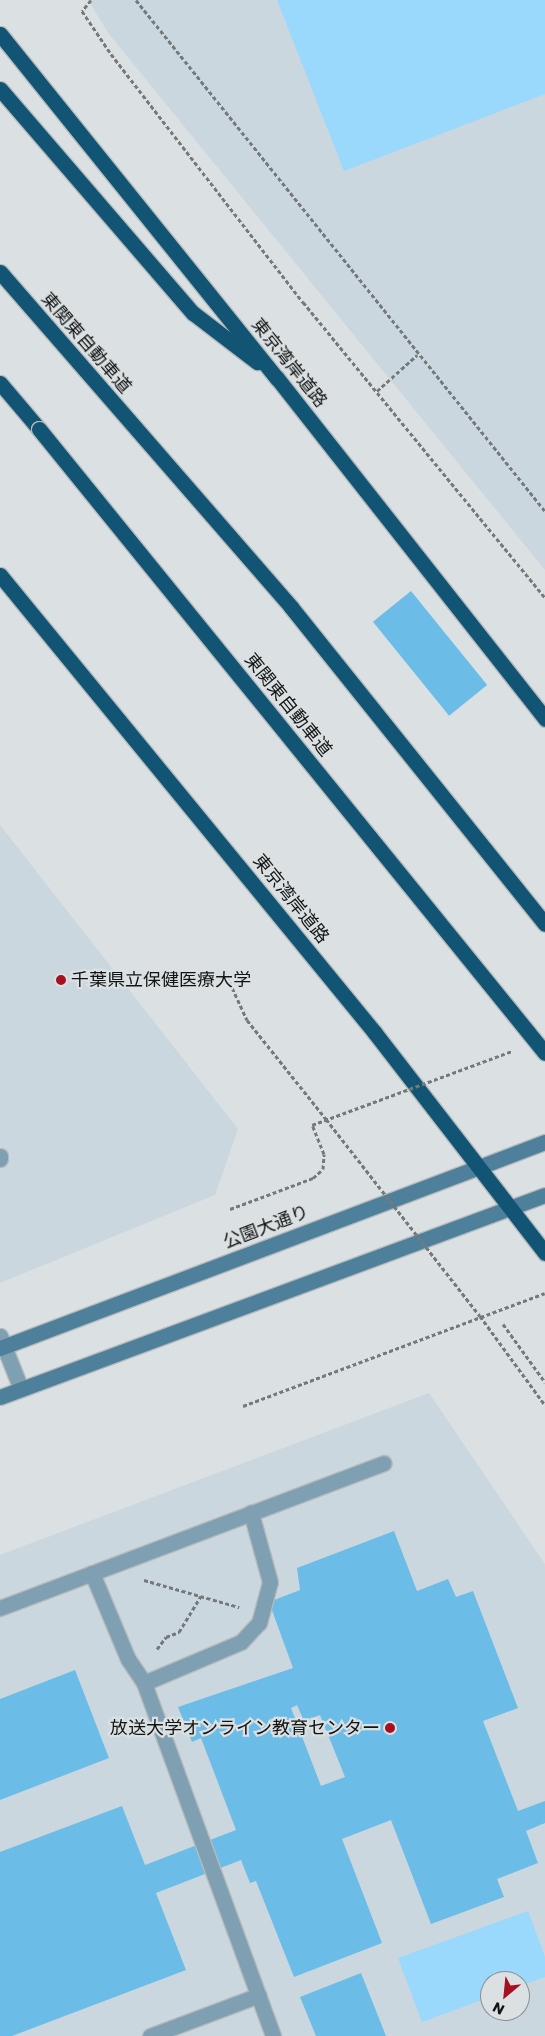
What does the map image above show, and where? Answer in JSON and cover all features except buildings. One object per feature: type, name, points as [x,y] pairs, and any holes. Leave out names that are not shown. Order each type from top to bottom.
[{"type":"highway","name":"東京湾岸道路","points":[[0,34],[277,378],[545,719]]},
{"type":"highway","points":[[0,89],[193,313],[277,378]]},
{"type":"highway","name":"東関東自動車道","points":[[0,272],[291,608],[545,924]]},
{"type":"highway","name":"東関東自動車道","points":[[0,383],[545,1053]]},
{"type":"highway","name":"東京湾岸道路","points":[[0,575],[480,1166],[545,1253]]},
{"type":"street","name":"公園大通り","points":[[1,1343],[545,1142]]},
{"type":"street","points":[[0,1396],[545,1195]]},
{"type":"lane","points":[[1,1343],[21,1389]]},
{"type":"lane","points":[[0,1608],[383,1463]]},
{"type":"lane","points":[[144,1684],[241,1642],[259,1623],[270,1582],[251,1513]]},
{"type":"lane","points":[[98,1571],[128,1659],[144,1684],[273,2036]]},
{"type":"lane","points":[[150,2036],[259,1995]]},
{"type":"path","points":[[91,0],[82,11],[111,54],[303,302],[378,391],[545,598]]},
{"type":"path","points":[[136,0],[417,355],[545,511]]},
{"type":"path","points":[[378,391],[417,355]]},
{"type":"path","points":[[224,970],[247,1020],[480,1316],[545,1405]]},
{"type":"path","points":[[230,1209],[313,1178],[323,1169],[324,1154],[312,1125],[518,1049]]},
{"type":"path","points":[[243,1406],[545,1293]]},
{"type":"path","points":[[503,1324],[545,1382]]},
{"type":"path","points":[[98,1571],[201,1596],[262,1614]]},
{"type":"path","points":[[157,1649],[166,1637],[179,1632],[201,1596]]},
{"type":"shaded area","points":[[88,0],[545,0],[545,570],[109,34]]},
{"type":"shaded area","points":[[277,0],[545,0],[545,94],[344,171]]},
{"type":"shaded area","name":"千葉県立保健医療大学","points":[[0,825],[238,1129],[215,1195],[0,1283]]},
{"type":"shaded area","points":[[429,1393],[545,1564],[545,2036],[0,2036],[0,1555]]},
{"type":"shaded area","points":[[528,1911],[545,1957],[545,1977],[530,1982],[530,1971],[480,1971],[480,2001],[422,2022],[398,1958]]},
{"type":"place","name":"千葉県立保健医療大学","points":[[61,980]]},
{"type":"place","name":"放送大学オンライン教育センター","points":[[390,1728]]}]
